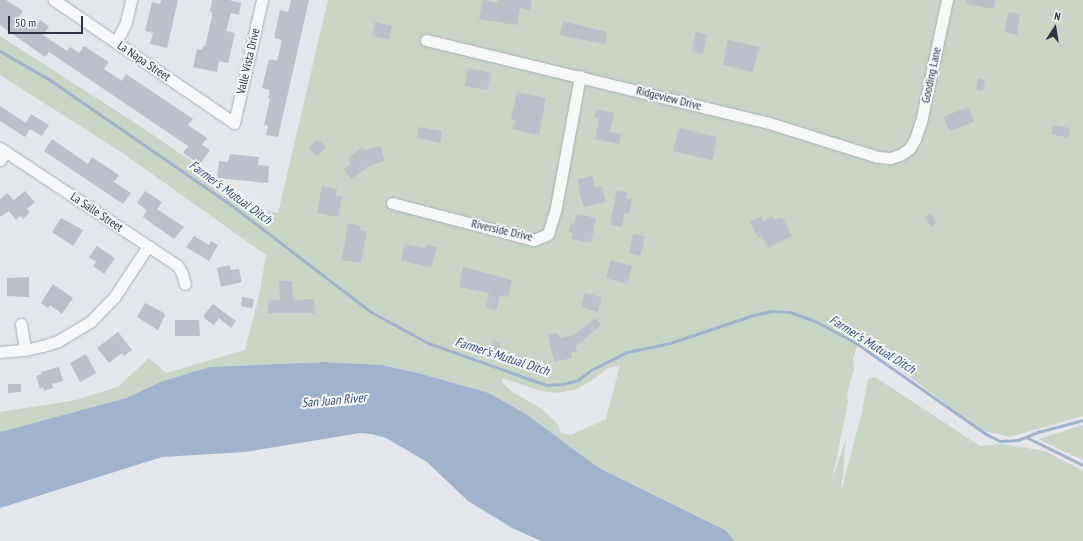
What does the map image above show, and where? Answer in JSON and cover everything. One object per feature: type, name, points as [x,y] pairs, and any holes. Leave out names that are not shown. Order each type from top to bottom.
[{"type":"street","name":"La Napa Street","points":[[54,0],[234,123]]},
{"type":"street","points":[[116,42],[126,22],[131,0]]},
{"type":"street","name":"Valle Vista Drive","points":[[234,123],[262,0]]},
{"type":"street","name":"Gooding Lane","points":[[909,149],[915,139],[921,122],[947,0]]},
{"type":"street","name":"Ridgeview Drive","points":[[426,40],[766,122],[878,157],[890,158],[900,155],[909,149]]},
{"type":"street","name":"Riverside Drive","points":[[392,203],[534,240],[548,234],[556,208],[580,76]]},
{"type":"street","name":"La Salle Street","points":[[2,153],[177,265],[186,284]]},
{"type":"street","points":[[0,352],[25,350],[58,341],[91,321],[115,296],[148,246]]},
{"type":"street","points":[[21,324],[25,350]]},
{"type":"green space","points":[[328,0],[1083,0],[1083,416],[1010,437],[981,430],[860,340],[853,358],[854,369],[847,394],[848,402],[832,481],[846,438],[841,492],[862,412],[868,379],[875,377],[980,446],[1003,444],[1045,451],[1083,471],[1083,541],[735,541],[725,530],[599,468],[526,414],[489,393],[418,373],[382,365],[325,362],[209,367],[163,381],[126,398],[0,432],[0,412],[76,400],[118,387],[149,358],[166,373],[245,350],[259,296],[266,255],[121,152],[0,75],[0,36],[140,126],[263,210],[278,213]],"holes":[[[620,365],[606,419],[571,435],[561,433],[556,422],[540,408],[511,391],[502,382],[503,378],[541,391],[557,393],[575,390],[591,381],[607,369]]]},
{"type":"green space","points":[[1083,425],[1083,460],[1038,439]]},
{"type":"water","name":"San Juan River","points":[[325,362],[382,365],[418,373],[489,393],[526,414],[599,468],[725,530],[735,541],[541,541],[512,528],[468,501],[427,462],[386,438],[372,434],[360,433],[245,452],[162,457],[0,508],[0,432],[126,398],[163,381],[209,367]]},
{"type":"building","points":[[0,0],[6,0],[23,11],[19,17],[35,27],[40,20],[49,26],[43,35],[67,51],[70,47],[79,53],[84,46],[109,62],[104,69],[122,81],[126,74],[193,119],[188,125],[207,138],[202,145],[210,150],[200,164],[183,153],[188,146],[49,52],[45,57],[0,25]]},
{"type":"building","points":[[161,0],[178,0],[167,48],[150,44],[153,33],[145,31],[152,2],[160,4]]},
{"type":"building","points":[[212,0],[229,0],[241,3],[239,15],[231,13],[226,31],[235,33],[228,63],[219,61],[217,72],[193,67],[197,49],[202,50],[203,46],[205,46],[212,17],[212,12],[210,12]]},
{"type":"building","points":[[291,0],[309,0],[278,137],[266,135],[268,126],[264,125],[270,99],[268,99],[270,90],[262,88],[269,59],[277,61],[282,40],[274,38],[280,10],[288,12]]},
{"type":"building","points":[[483,0],[499,3],[499,0],[532,0],[530,10],[520,8],[517,25],[479,19]]},
{"type":"building","points":[[967,0],[996,0],[994,9],[966,4]]},
{"type":"building","points":[[1009,12],[1020,14],[1017,35],[1004,32]]},
{"type":"building","points":[[563,21],[607,32],[605,44],[560,35]]},
{"type":"building","points":[[375,22],[392,26],[389,39],[372,36]]},
{"type":"building","points":[[696,32],[707,34],[703,54],[692,52]]},
{"type":"building","points":[[728,40],[759,47],[753,72],[723,65]]},
{"type":"building","points":[[468,68],[491,73],[487,90],[465,86]]},
{"type":"building","points":[[978,78],[985,80],[983,91],[976,89]]},
{"type":"building","points":[[517,92],[546,98],[539,135],[513,129],[515,120],[511,119]]},
{"type":"building","points":[[0,106],[26,123],[31,114],[49,125],[42,136],[30,129],[25,137],[0,121]]},
{"type":"building","points":[[968,107],[974,122],[950,131],[943,117]]},
{"type":"building","points":[[596,109],[614,113],[610,132],[621,134],[619,144],[595,139],[599,118],[594,117]]},
{"type":"building","points":[[1053,125],[1070,128],[1068,138],[1051,134]]},
{"type":"building","points":[[419,127],[442,131],[440,143],[417,138]]},
{"type":"building","points":[[679,128],[717,137],[712,160],[673,151]]},
{"type":"building","points":[[52,139],[88,164],[92,157],[119,175],[114,182],[131,193],[123,204],[44,151]]},
{"type":"building","points":[[317,139],[326,147],[317,157],[308,148]]},
{"type":"building","points":[[380,146],[385,161],[371,165],[351,179],[344,169],[351,164],[348,158],[363,147],[365,150]]},
{"type":"building","points":[[230,154],[259,157],[258,165],[269,166],[268,183],[217,178],[219,161],[228,162]]},
{"type":"building","points":[[592,176],[595,188],[602,186],[606,202],[584,207],[578,188],[580,188],[578,179]]},
{"type":"building","points":[[322,186],[337,189],[336,196],[342,197],[338,217],[317,213]]},
{"type":"building","points":[[617,190],[627,192],[626,198],[632,199],[629,214],[625,213],[622,227],[610,224]]},
{"type":"building","points":[[25,191],[35,202],[27,209],[30,212],[23,219],[20,216],[16,220],[9,211],[0,217],[0,199],[7,193],[14,200]]},
{"type":"building","points":[[145,191],[162,202],[157,209],[184,227],[174,239],[143,217],[147,210],[137,203]]},
{"type":"building","points":[[931,213],[937,223],[931,227],[924,217]]},
{"type":"building","points":[[577,214],[596,218],[591,243],[571,239],[573,233],[569,232],[571,223],[574,224]]},
{"type":"building","points":[[761,216],[763,221],[772,216],[775,220],[782,217],[792,236],[768,248],[762,236],[758,238],[750,222]]},
{"type":"building","points":[[61,218],[83,230],[73,246],[52,232]]},
{"type":"building","points":[[348,223],[361,226],[360,230],[367,231],[361,263],[342,260]]},
{"type":"building","points":[[633,234],[645,236],[641,256],[629,253]]},
{"type":"building","points":[[194,236],[209,245],[211,241],[218,245],[209,261],[186,247]]},
{"type":"building","points":[[405,244],[425,248],[426,244],[437,247],[431,268],[401,260]]},
{"type":"building","points":[[97,246],[115,258],[104,274],[93,266],[96,262],[89,257]]},
{"type":"building","points":[[611,260],[632,266],[627,284],[606,278]]},
{"type":"building","points":[[230,265],[231,270],[239,269],[242,282],[221,287],[217,268]]},
{"type":"building","points":[[463,267],[512,280],[508,297],[500,296],[497,310],[486,308],[489,293],[459,287]]},
{"type":"building","points":[[29,277],[29,297],[7,296],[7,278]]},
{"type":"building","points":[[279,281],[292,281],[293,300],[314,299],[315,313],[268,313],[268,301],[280,300]]},
{"type":"building","points":[[53,284],[73,298],[62,314],[50,305],[48,308],[41,303]]},
{"type":"building","points":[[584,293],[602,297],[598,312],[581,307]]},
{"type":"building","points":[[242,297],[254,299],[252,308],[241,306]]},
{"type":"building","points":[[145,303],[164,313],[165,315],[158,330],[137,317]]},
{"type":"building","points":[[213,304],[236,321],[231,328],[219,318],[214,325],[204,318],[204,315]]},
{"type":"building","points":[[595,318],[601,325],[575,347],[577,351],[571,353],[572,358],[554,362],[548,335],[557,333],[561,338],[574,335]]},
{"type":"building","points":[[175,320],[199,320],[200,336],[175,336]]},
{"type":"building","points":[[118,332],[132,350],[124,356],[122,353],[109,363],[97,348]]},
{"type":"building","points":[[493,340],[501,342],[499,351],[491,349]]},
{"type":"building","points":[[86,354],[96,373],[80,382],[70,363]]},
{"type":"building","points":[[59,367],[63,381],[52,384],[53,388],[44,391],[43,387],[40,389],[36,376],[41,374],[41,372]]},
{"type":"building","points":[[8,384],[21,384],[21,392],[8,393]]},
{"type":"waterway","name":"Farmer's Mutual Ditch","points":[[0,51],[50,80],[231,205],[371,312],[428,343],[546,385],[563,384],[578,380],[591,370],[627,352],[670,343],[750,316],[771,311],[790,312],[815,321],[856,343],[986,434],[1000,441],[1018,440],[1038,432],[1083,420]]},
{"type":"waterway","points":[[1026,437],[1083,465]]}]
